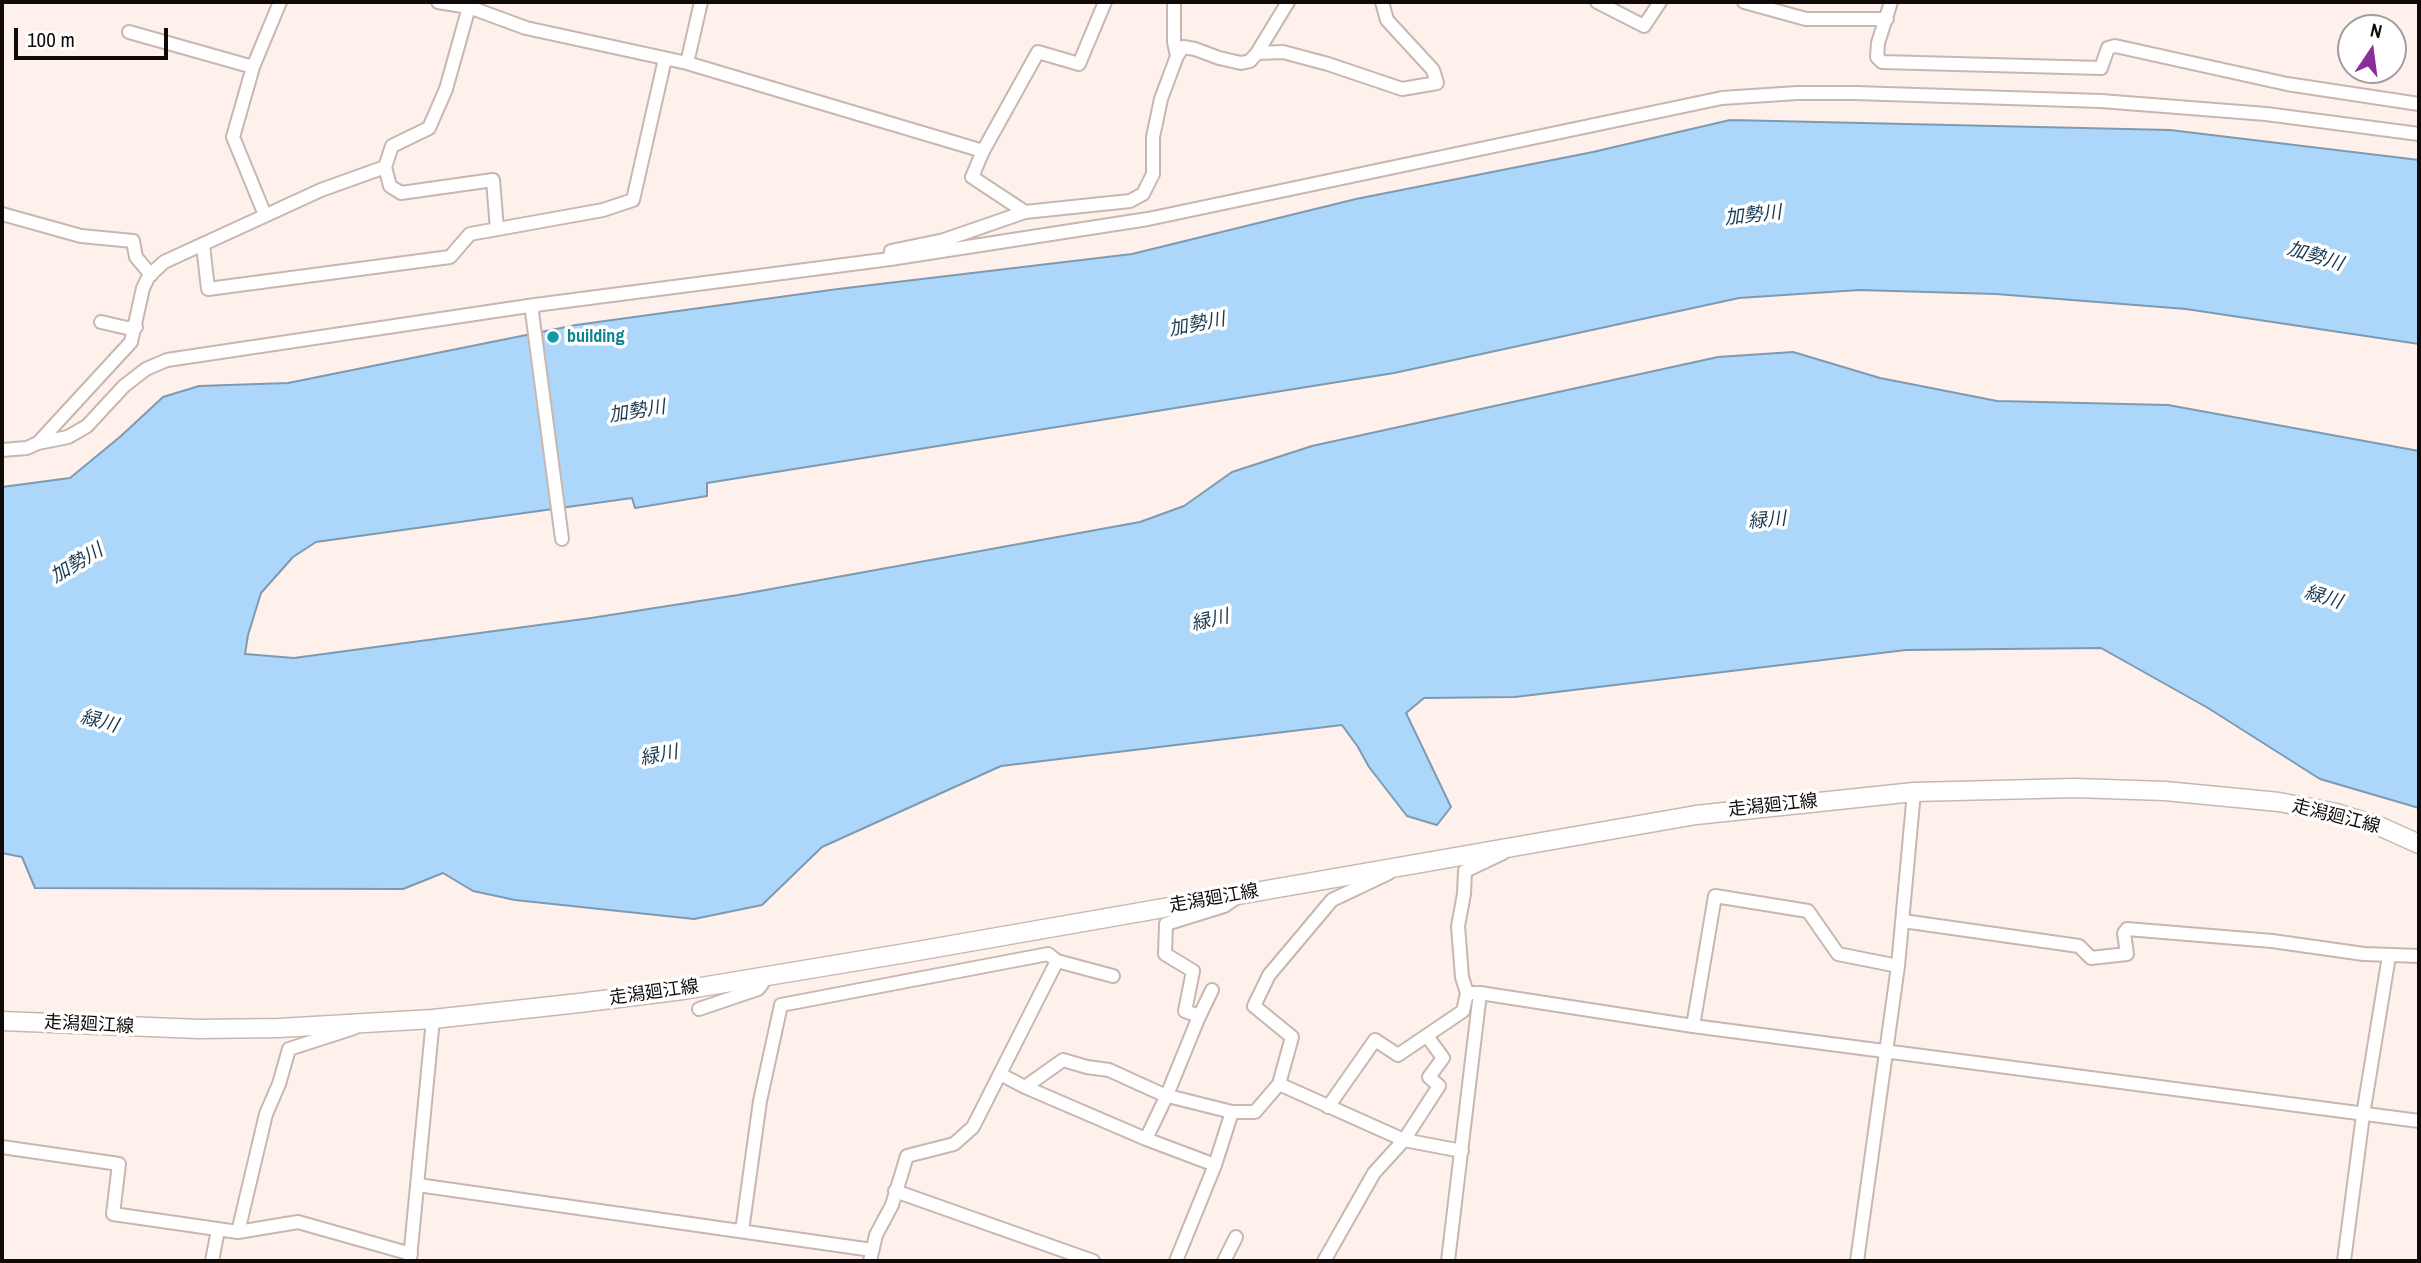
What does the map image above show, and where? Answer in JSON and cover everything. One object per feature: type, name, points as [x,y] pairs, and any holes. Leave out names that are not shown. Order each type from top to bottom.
[{"type":"main road","name":"走潟廻江線","points":[[2,1021],[200,1029],[368,1024],[683,990],[1696,815],[1914,792],[2075,788],[2165,791],[2279,802],[2336,813],[2378,826],[2419,844]]},
{"type":"street","points":[[265,215],[233,137],[253,66],[280,2]]},
{"type":"street","points":[[438,2],[469,7],[526,28],[687,63],[983,151]]},
{"type":"street","points":[[687,63],[701,2]]},
{"type":"street","points":[[1025,212],[972,177],[983,151],[1038,52],[1079,64],[1105,2]]},
{"type":"street","points":[[1174,2],[1174,42],[1177,56]]},
{"type":"street","points":[[890,259],[891,251],[944,240],[1025,212],[1130,201],[1143,194],[1153,174],[1153,138],[1161,99],[1183,47],[1241,63],[1250,61],[1288,2]]},
{"type":"street","points":[[1257,53],[1283,52],[1402,89],[1437,83],[1433,70],[1387,20],[1382,2]]},
{"type":"street","points":[[1597,2],[1644,26],[1660,2]]},
{"type":"street","points":[[1744,2],[1806,19],[1887,19]]},
{"type":"street","points":[[1891,2],[1878,43],[1877,57],[1882,62],[2101,68],[2108,48],[2115,46],[2287,84],[2419,104]]},
{"type":"street","points":[[469,7],[446,89],[429,128],[392,146],[385,167],[390,186],[401,193],[493,180],[497,229]]},
{"type":"street","points":[[129,32],[253,66]]},
{"type":"street","points":[[203,245],[208,289],[450,257],[470,234],[603,210],[633,200],[665,59]]},
{"type":"street","points":[[2,450],[27,448],[68,437],[87,426],[124,386],[146,369],[167,360],[890,259],[1148,219],[1722,98],[1797,93],[1855,93],[2101,101],[2266,114],[2419,134]]},
{"type":"street","points":[[38,443],[131,342],[131,328],[143,288],[150,275],[164,262],[321,190],[385,167]]},
{"type":"street","points":[[2,214],[81,236],[133,241],[136,257],[150,275]]},
{"type":"street","points":[[534,309],[562,539]]},
{"type":"street","points":[[101,322],[131,328]]},
{"type":"street","points":[[1857,1261],[1898,966],[1914,792]]},
{"type":"street","points":[[1448,1261],[1462,1151],[1474,993],[1462,977],[1458,926],[1465,871],[1522,845]]},
{"type":"street","points":[[1025,1087],[1063,1060],[1087,1068],[1109,1070],[1167,1096],[1232,1112],[1255,1112],[1279,1084],[1292,1037],[1254,1006],[1269,975],[1332,900],[1409,864]]},
{"type":"street","points":[[1199,1016],[1185,1011],[1193,971],[1165,954],[1166,924],[1224,906],[1242,894]]},
{"type":"street","points":[[1693,1026],[1716,896],[1808,911],[1838,954],[1898,966]]},
{"type":"street","points":[[1903,921],[2079,946],[2091,958],[2127,954],[2124,933],[2127,929],[2272,941],[2389,956],[2419,956]]},
{"type":"street","points":[[742,1231],[760,1101],[781,1005],[1048,954],[1057,961],[1113,975]]},
{"type":"street","points":[[2344,1261],[2363,1115],[2389,956]]},
{"type":"street","points":[[418,1185],[742,1231],[871,1255],[876,1235],[892,1205],[907,1156],[954,1144],[973,1127],[1057,961]]},
{"type":"street","points":[[699,1009],[758,989],[763,977]]},
{"type":"street","points":[[1146,1139],[1167,1096],[1199,1016],[1213,990]]},
{"type":"street","points":[[1474,993],[1693,1026],[2419,1121]]},
{"type":"street","points":[[1328,1107],[1376,1040],[1398,1055],[1464,1011],[1474,993]]},
{"type":"street","points":[[2,1147],[118,1164],[113,1214],[238,1232],[298,1222],[410,1257],[433,1019]]},
{"type":"street","points":[[238,1232],[267,1114],[289,1049],[368,1024]]},
{"type":"street","points":[[1325,1261],[1374,1173],[1404,1140],[1439,1086],[1429,1077],[1443,1058],[1427,1036]]},
{"type":"street","points":[[1000,1074],[1146,1139],[1215,1165]]},
{"type":"street","points":[[1279,1084],[1404,1140],[1462,1151]]},
{"type":"street","points":[[1176,1261],[1215,1165],[1232,1112]]},
{"type":"street","points":[[895,1191],[1093,1261]]},
{"type":"street","points":[[212,1261],[218,1230]]},
{"type":"street","points":[[1224,1261],[1237,1237]]},
{"type":"water","points":[[1730,120],[2170,130],[2419,160],[2419,344],[2186,309],[1996,294],[1859,290],[1739,298],[1394,373],[707,483],[707,496],[635,508],[632,498],[316,542],[293,557],[261,593],[245,654],[294,658],[591,618],[738,595],[1140,522],[1184,506],[1232,472],[1312,446],[1718,357],[1793,352],[1880,378],[1997,401],[2168,405],[2419,451],[2419,808],[2320,779],[2208,708],[2101,648],[1906,650],[1515,697],[1424,698],[1406,713],[1451,807],[1437,825],[1407,816],[1369,767],[1342,725],[1001,766],[822,847],[762,905],[694,919],[515,900],[473,891],[443,873],[403,889],[35,888],[22,857],[2,853],[2,487],[70,478],[163,397],[199,386],[288,383],[576,325],[838,289],[1132,254],[1356,199],[1593,152]]},
{"type":"place","name":"building","points":[[553,337]]},
{"type":"water label","name":"加勢川","points":[[1753,216]]},
{"type":"water label","name":"加勢川","points":[[2315,257]]},
{"type":"water label","name":"加勢川","points":[[1197,325]]},
{"type":"water label","name":"加勢川","points":[[637,412]]},
{"type":"water label","name":"緑川","points":[[1767,521]]},
{"type":"water label","name":"加勢川","points":[[77,564]]},
{"type":"water label","name":"緑川","points":[[2323,598]]},
{"type":"water label","name":"緑川","points":[[1210,621]]},
{"type":"water label","name":"緑川","points":[[99,722]]},
{"type":"water label","name":"緑川","points":[[659,756]]}]
